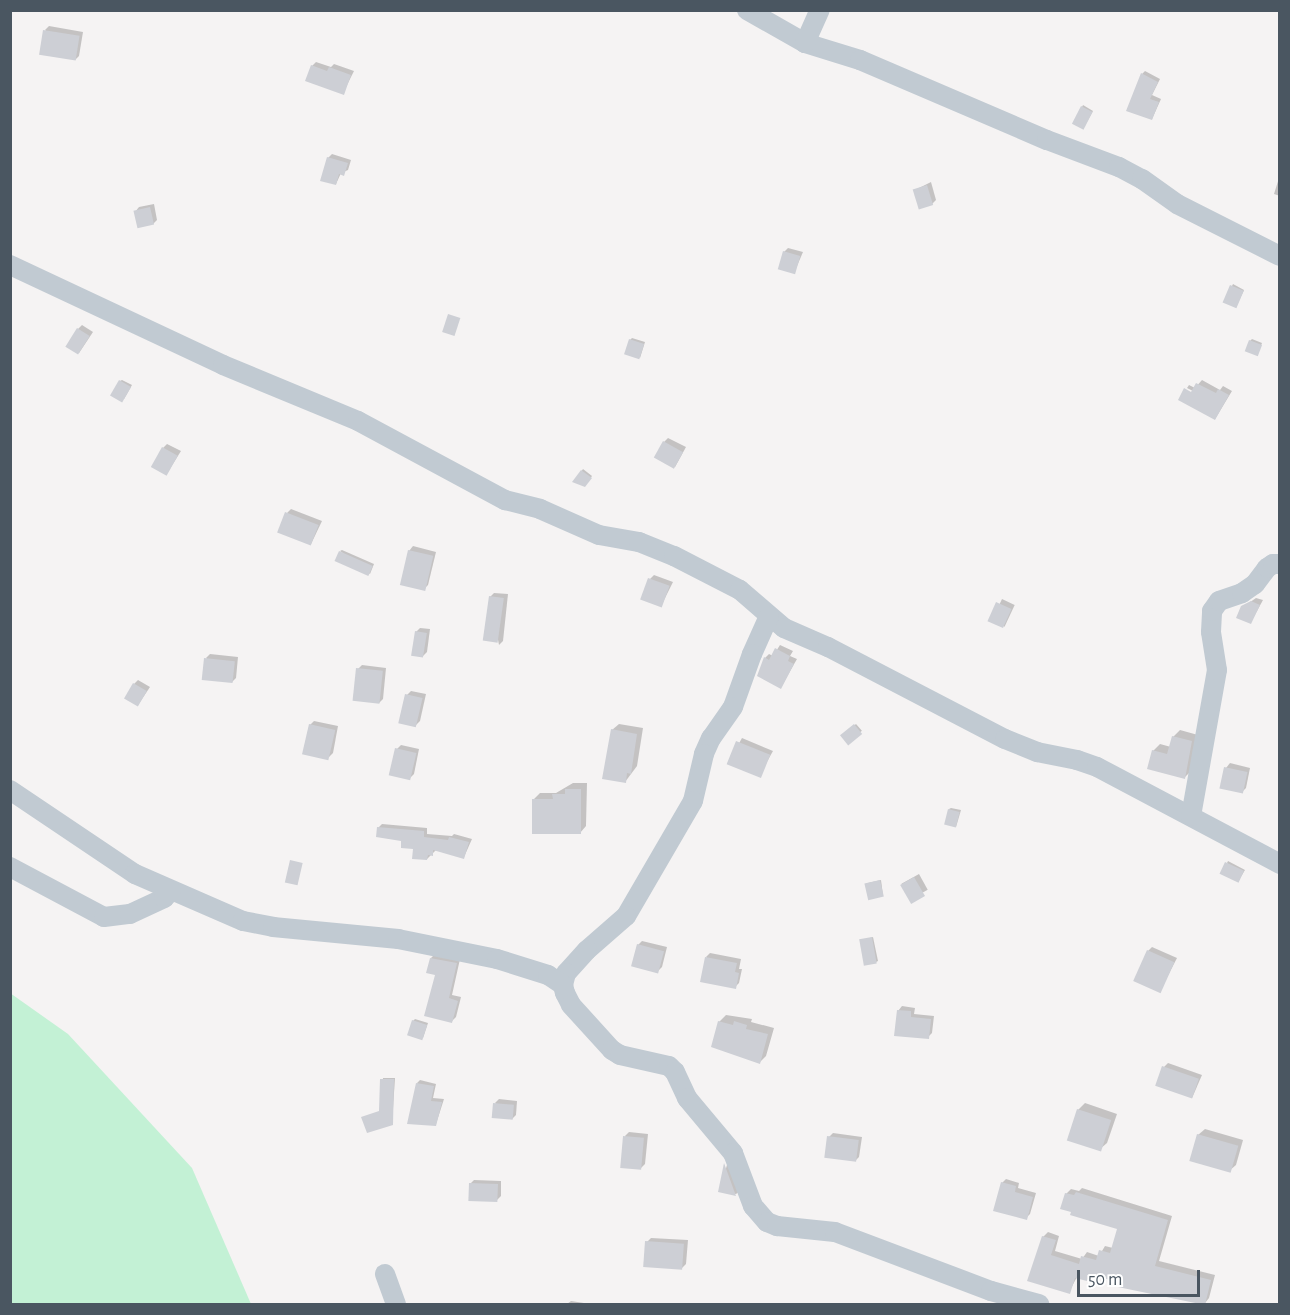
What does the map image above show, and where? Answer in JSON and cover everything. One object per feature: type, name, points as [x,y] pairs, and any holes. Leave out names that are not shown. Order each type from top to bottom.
[{"type":"street","points":[[747,10],[806,43],[860,60],[1047,140],[1119,167],[1142,179],[1177,204],[1280,256]]},
{"type":"street","points":[[806,43],[820,10]]},
{"type":"street","points":[[10,265],[223,364],[358,421],[505,500],[540,509],[599,535],[639,542],[674,556],[740,590],[784,628],[828,647],[1005,739],[1037,752],[1077,760],[1096,767],[1280,864]]},
{"type":"street","points":[[1191,816],[1217,670],[1211,632],[1212,611],[1219,601],[1248,589],[1267,568],[1273,564],[1280,564]]},
{"type":"street","points":[[563,985],[566,974],[574,964],[626,916],[693,801],[711,738],[732,707],[769,616]]},
{"type":"street","points":[[10,790],[135,874],[243,921],[273,927],[312,929],[409,941],[497,959],[548,975],[563,985],[571,1005],[603,1044],[620,1055],[669,1066],[675,1072],[687,1098],[733,1153],[753,1206],[767,1222],[777,1226],[835,1232],[991,1291],[1039,1305]]},
{"type":"street","points":[[10,867],[104,917],[130,914],[164,898],[171,891]]},
{"type":"street","points":[[385,1274],[396,1305]]},
{"type":"green space","points":[[10,993],[68,1034],[192,1168],[251,1304],[11,1304]]},
{"type":"building","points":[[43,30],[80,36],[76,60],[39,55]]},
{"type":"building","points":[[311,65],[327,71],[329,67],[351,75],[344,95],[305,81]]},
{"type":"building","points":[[1141,73],[1158,82],[1150,99],[1159,102],[1152,120],[1126,111]]},
{"type":"building","points":[[1081,106],[1093,112],[1084,130],[1072,124]]},
{"type":"building","points":[[327,157],[348,163],[344,176],[339,174],[336,185],[320,181]]},
{"type":"building","points":[[927,185],[933,205],[919,209],[913,189]]},
{"type":"building","points":[[150,207],[154,225],[137,228],[133,211]]},
{"type":"building","points":[[783,251],[800,256],[795,274],[778,269]]},
{"type":"building","points":[[1230,285],[1244,291],[1236,308],[1223,302]]},
{"type":"building","points":[[448,314],[460,318],[454,336],[442,332]]},
{"type":"building","points":[[77,328],[90,336],[78,355],[65,347]]},
{"type":"building","points":[[629,339],[644,344],[639,359],[624,354]]},
{"type":"building","points":[[1249,340],[1262,345],[1258,356],[1245,351]]},
{"type":"building","points":[[119,380],[131,387],[122,403],[110,396]]},
{"type":"building","points":[[1196,383],[1216,393],[1218,389],[1229,395],[1215,420],[1178,400],[1184,388],[1191,392]]},
{"type":"building","points":[[663,441],[683,452],[674,469],[654,458]]},
{"type":"building","points":[[162,447],[178,456],[167,476],[151,467]]},
{"type":"building","points":[[581,470],[592,478],[585,487],[572,482]]},
{"type":"building","points":[[285,512],[319,525],[311,545],[277,533]]},
{"type":"building","points":[[408,550],[433,556],[425,591],[400,585]]},
{"type":"building","points":[[339,551],[373,566],[368,576],[335,561]]},
{"type":"building","points":[[648,578],[670,586],[662,607],[640,600]]},
{"type":"building","points":[[489,596],[504,598],[498,643],[483,641]]},
{"type":"building","points":[[1251,601],[1260,605],[1251,624],[1236,618],[1241,606]]},
{"type":"building","points":[[996,602],[1012,609],[1003,628],[987,621]]},
{"type":"building","points":[[415,631],[427,633],[423,658],[411,656]]},
{"type":"building","points":[[775,648],[790,656],[788,661],[794,664],[781,689],[757,676],[764,657],[769,660]]},
{"type":"building","points":[[204,658],[235,661],[233,683],[202,680]]},
{"type":"building","points":[[356,668],[383,671],[379,704],[353,701]]},
{"type":"building","points":[[133,683],[147,691],[138,707],[124,699]]},
{"type":"building","points":[[405,694],[423,698],[416,727],[398,723]]},
{"type":"building","points":[[309,724],[335,730],[328,760],[302,754]]},
{"type":"building","points":[[854,724],[862,734],[848,745],[840,735]]},
{"type":"building","points":[[611,729],[637,734],[631,774],[627,773],[626,783],[602,779]]},
{"type":"building","points":[[1172,736],[1192,741],[1185,779],[1147,769],[1152,750],[1167,754]]},
{"type":"building","points":[[736,741],[770,755],[761,778],[727,764]]},
{"type":"building","points":[[395,748],[416,753],[410,780],[389,775]]},
{"type":"building","points":[[1224,767],[1247,772],[1243,794],[1219,789]]},
{"type":"building","points":[[565,789],[581,789],[581,834],[532,834],[532,799],[553,799],[552,794],[565,794]]},
{"type":"building","points":[[948,809],[960,812],[956,827],[944,825]]},
{"type":"building","points":[[377,827],[424,831],[424,837],[448,840],[449,837],[469,842],[464,859],[433,850],[433,856],[428,855],[427,860],[412,859],[413,849],[401,848],[401,841],[376,837]]},
{"type":"building","points":[[290,860],[303,863],[297,885],[285,882]]},
{"type":"building","points":[[1225,862],[1244,871],[1239,883],[1220,874]]},
{"type":"building","points":[[914,877],[925,896],[911,904],[900,885]]},
{"type":"building","points":[[880,880],[884,897],[868,900],[864,884]]},
{"type":"building","points":[[872,937],[877,964],[864,966],[859,939]]},
{"type":"building","points":[[637,944],[664,951],[658,973],[631,966]]},
{"type":"building","points":[[1147,950],[1174,962],[1161,993],[1133,981]]},
{"type":"building","points":[[705,957],[737,963],[735,972],[739,973],[736,989],[700,982]]},
{"type":"building","points":[[430,958],[457,963],[449,998],[458,1001],[452,1023],[424,1016],[435,975],[426,973]]},
{"type":"building","points":[[897,1010],[911,1011],[911,1017],[931,1019],[929,1039],[894,1036]]},
{"type":"building","points":[[412,1020],[427,1025],[422,1040],[407,1035]]},
{"type":"building","points":[[718,1021],[733,1025],[734,1021],[747,1025],[746,1029],[768,1034],[760,1064],[711,1047]]},
{"type":"building","points":[[1162,1066],[1199,1079],[1192,1099],[1155,1086]]},
{"type":"building","points":[[380,1079],[394,1079],[393,1125],[367,1133],[361,1117],[379,1111]]},
{"type":"building","points":[[416,1083],[434,1086],[431,1101],[442,1102],[436,1126],[407,1124]]},
{"type":"building","points":[[493,1103],[514,1105],[513,1120],[492,1118]]},
{"type":"building","points":[[1077,1109],[1111,1120],[1101,1152],[1067,1140]]},
{"type":"building","points":[[1197,1134],[1238,1146],[1231,1173],[1189,1161]]},
{"type":"building","points":[[623,1136],[644,1138],[641,1170],[620,1168]]},
{"type":"building","points":[[827,1136],[859,1140],[856,1162],[824,1158]]},
{"type":"building","points":[[724,1163],[736,1196],[718,1192]]},
{"type":"building","points":[[1001,1182],[1016,1186],[1015,1192],[1033,1197],[1027,1220],[993,1211]]},
{"type":"building","points":[[469,1183],[498,1184],[497,1202],[468,1201]]},
{"type":"building","points":[[1076,1192],[1168,1220],[1155,1266],[1211,1280],[1205,1305],[1113,1286],[1114,1281],[1089,1274],[1087,1281],[1075,1278],[1070,1294],[1027,1281],[1042,1236],[1056,1240],[1051,1255],[1079,1264],[1081,1256],[1096,1260],[1099,1250],[1110,1253],[1117,1229],[1070,1215],[1071,1212],[1060,1209],[1065,1193],[1074,1195]]},
{"type":"building","points":[[645,1241],[684,1244],[682,1270],[643,1267]]}]
